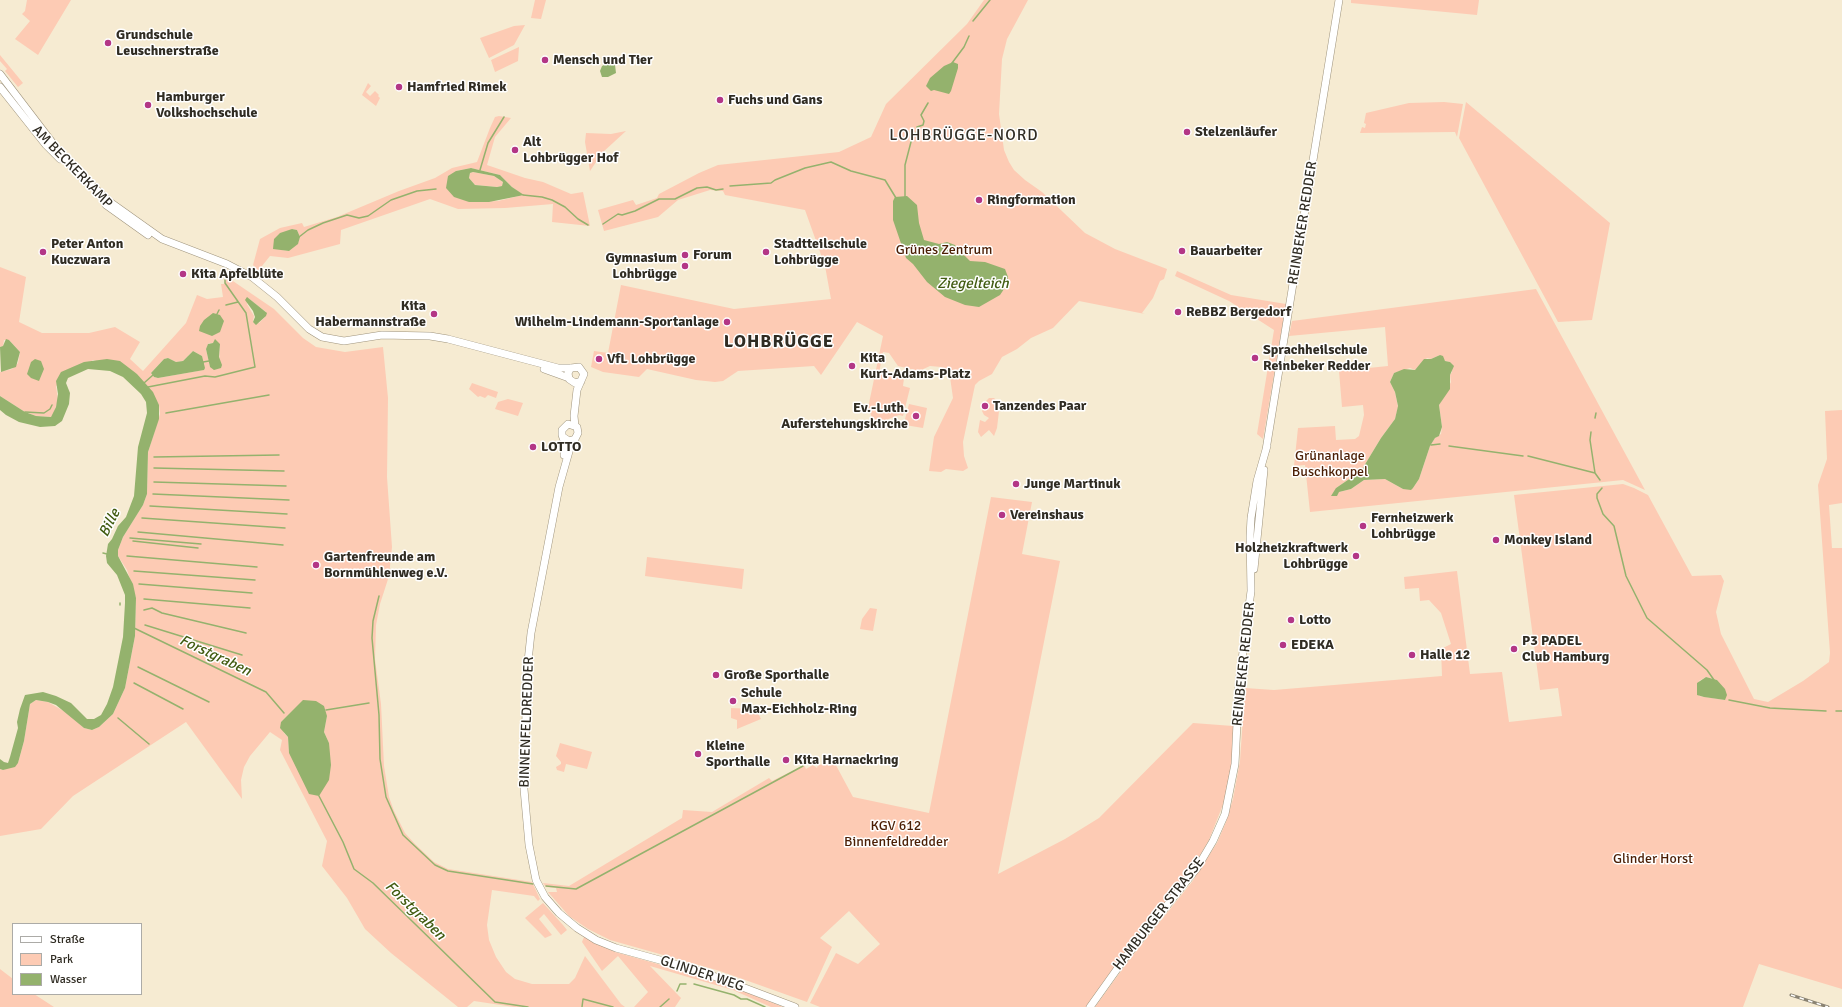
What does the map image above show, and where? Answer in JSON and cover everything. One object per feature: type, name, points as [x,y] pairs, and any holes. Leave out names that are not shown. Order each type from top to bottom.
[{"type":"main road","name":"REINBEKER REDDER","points":[[1236,747],[1239,679],[1252,581],[1250,548],[1251,518],[1257,480],[1267,446],[1339,0]]},
{"type":"main road","points":[[0,74],[16,103]]},
{"type":"main road","points":[[0,87],[16,103]]},
{"type":"main road","name":"AM BECKERKAMP","points":[[16,103],[75,170],[110,202],[162,239],[243,275],[271,291],[309,329],[322,336],[344,341],[382,335],[430,336]]},
{"type":"main road","points":[[430,336],[452,340],[558,368],[570,368],[576,366],[582,370],[584,376],[577,388],[574,419],[575,426],[578,429],[578,435],[572,441],[568,441],[563,438],[562,431],[566,425],[571,404],[573,388],[568,373],[570,368]]},
{"type":"main road","points":[[430,336],[547,370],[576,383],[581,381]]},
{"type":"main road","points":[[566,425],[570,424],[575,426]]},
{"type":"main road","name":"BINNENFELDREDDER","points":[[563,438],[565,443],[564,467]]},
{"type":"main road","name":"BINNENFELDREDDER","points":[[572,441],[564,467],[528,654],[524,757],[526,825],[532,865],[538,884],[545,897],[559,913],[577,928],[607,945]]},
{"type":"main road","name":"HAMBURGER STRASSE","points":[[1090,1007],[1110,976],[1188,882],[1206,854],[1219,828],[1227,805],[1233,778],[1236,747]]},
{"type":"main road","name":"GLINDER WEG","points":[[607,945],[700,971],[795,1007]]},
{"type":"green space","points":[[27,0],[71,0],[38,55],[15,39],[30,21],[22,14],[25,11]]},
{"type":"green space","points":[[535,0],[546,0],[541,19],[531,18]]},
{"type":"green space","name":"Grünes Zentrum","points":[[984,0],[1028,0],[1007,39],[1002,59],[999,114],[1004,150],[1009,162],[1014,170],[1042,192],[1085,233],[1115,249],[1167,269],[1164,279],[1160,281],[1153,298],[1142,313],[1145,314],[1079,301],[1053,328],[1031,338],[1017,349],[1002,357],[992,374],[975,385],[963,442],[964,456],[968,468],[963,471],[946,469],[941,472],[929,471],[934,437],[953,398],[950,377],[946,370],[941,367],[930,366],[919,371],[898,366],[889,353],[883,352],[879,373],[904,378],[903,386],[910,388],[903,416],[899,415],[886,420],[874,422],[868,408],[883,336],[857,322],[821,375],[814,366],[738,371],[723,381],[715,382],[696,380],[647,369],[639,377],[603,372],[591,367],[594,351],[608,353],[621,285],[734,309],[831,299],[825,266],[805,210],[725,195],[723,191],[710,190],[678,200],[658,217],[604,231],[598,210],[633,200],[636,205],[657,198],[659,194],[699,173],[718,165],[839,152],[871,137],[886,104],[967,24]]},
{"type":"green space","points":[[1351,0],[1479,0],[1477,15],[1351,3]]},
{"type":"green space","points":[[525,25],[514,45],[489,58],[480,38],[514,26]]},
{"type":"green space","points":[[519,47],[518,61],[495,72],[491,60]]},
{"type":"green space","points":[[0,55],[23,83],[18,87],[5,71],[7,69],[0,61]]},
{"type":"green space","points":[[368,83],[371,86],[366,92],[370,96],[375,91],[379,95],[378,96],[380,98],[376,106],[362,95]]},
{"type":"green space","points":[[1444,102],[1463,104],[1457,137],[1455,132],[1360,133],[1362,127],[1365,128],[1366,124],[1364,123],[1366,113],[1409,103]]},
{"type":"green space","points":[[1466,102],[1610,223],[1592,320],[1558,322],[1459,138]]},
{"type":"green space","points":[[499,116],[511,118],[495,137],[487,165],[525,178],[543,182],[571,194],[583,192],[590,226],[552,222],[553,204],[505,208],[458,209],[430,199],[341,230],[340,244],[288,258],[270,256],[258,271],[253,265],[260,239],[280,228],[302,223],[304,227],[337,217],[399,191],[435,178],[452,168],[477,162],[495,117]],"holes":[[[471,168],[500,175],[523,195],[498,201],[469,202],[456,171]],[[292,229],[297,230],[300,237],[298,243],[289,251],[282,250]]]},
{"type":"green space","points":[[626,131],[602,153],[590,171],[585,142],[586,133],[611,134]]},
{"type":"green space","points":[[473,172],[494,176],[503,182],[502,186],[475,185],[469,178],[470,173]]},
{"type":"green space","points":[[0,267],[26,277],[19,322],[42,333],[89,333],[115,327],[140,342],[130,359],[143,371],[186,323],[197,295],[207,299],[223,297],[221,284],[224,284],[227,277],[274,309],[303,338],[316,347],[345,352],[383,347],[388,398],[387,477],[392,547],[389,576],[380,604],[376,625],[375,659],[381,704],[384,766],[389,797],[394,811],[405,833],[434,862],[448,869],[532,882],[540,899],[538,901],[534,896],[492,890],[487,925],[489,940],[496,957],[506,972],[515,979],[532,984],[569,984],[575,978],[585,956],[621,1004],[625,1007],[514,1007],[474,1001],[467,1007],[458,1007],[391,953],[365,929],[347,898],[322,866],[327,841],[280,750],[282,740],[270,732],[250,756],[244,767],[241,780],[242,799],[186,722],[73,796],[41,829],[0,836],[0,769],[3,770],[18,763],[24,741],[30,704],[36,700],[48,702],[69,714],[84,728],[92,730],[99,727],[113,714],[125,688],[135,636],[136,598],[127,570],[118,556],[118,550],[123,537],[143,505],[147,494],[148,452],[160,414],[159,405],[137,374],[93,360],[56,386],[58,400],[54,413],[51,417],[36,416],[25,412],[0,396],[0,372],[12,369],[18,363],[20,352],[9,340],[4,340],[3,346],[0,347]],"holes":[[[248,298],[266,312],[265,317],[259,323],[253,322],[254,316],[247,304]],[[209,343],[220,344],[219,362],[210,367],[206,349]],[[193,351],[202,356],[203,370],[158,378],[154,377],[151,373],[164,359],[168,358],[176,362],[183,361]],[[303,701],[327,716],[324,732],[329,743],[289,753],[288,737],[284,733],[281,722]]]},
{"type":"green space","points":[[1177,271],[1231,295],[1286,304],[1263,439],[1257,434],[1274,330],[1229,301],[1175,276]]},
{"type":"green space","name":"Grünanlage Buschkoppel","points":[[1536,289],[1645,490],[1623,480],[1310,512],[1305,465],[1294,466],[1298,428],[1335,426],[1336,440],[1355,439],[1359,436],[1364,415],[1363,405],[1342,407],[1339,371],[1388,366],[1385,327],[1289,336],[1292,321]],"holes":[[[1440,355],[1445,361],[1450,362],[1452,372],[1450,375],[1451,382],[1439,405],[1442,427],[1441,434],[1435,438],[1430,446],[1419,479],[1413,488],[1403,489],[1385,479],[1364,480],[1351,489],[1339,492],[1336,488],[1361,471],[1381,438],[1395,419],[1398,407],[1395,392],[1390,382],[1394,373],[1410,368],[1415,370],[1427,358],[1431,359]]]},
{"type":"green space","points":[[472,383],[498,392],[496,398],[488,395],[485,398],[480,396],[478,397],[469,389]]},
{"type":"green space","points":[[989,398],[994,398],[997,401],[996,407],[999,411],[997,428],[994,436],[989,430],[981,437],[978,432],[980,420],[985,422],[989,418],[984,415],[982,411],[986,406],[986,401]]},
{"type":"green space","points":[[508,399],[523,403],[518,416],[495,409],[498,402]]},
{"type":"green space","name":"Ev.-Luth. Auferstehungskirche","points":[[909,404],[927,408],[923,428],[905,425]]},
{"type":"green space","name":"Glinder Horst","points":[[1842,410],[1842,503],[1829,505],[1832,548],[1842,548],[1842,989],[1759,964],[1743,1007],[1095,1007],[1129,960],[1192,882],[1217,843],[1226,822],[1233,799],[1240,761],[1245,688],[1274,690],[1442,676],[1441,649],[1451,644],[1441,613],[1429,600],[1420,601],[1419,588],[1405,589],[1404,577],[1457,571],[1470,674],[1502,672],[1509,722],[1562,716],[1558,688],[1540,690],[1514,495],[1623,484],[1648,495],[1692,576],[1721,575],[1724,581],[1716,612],[1721,634],[1754,699],[1768,702],[1803,681],[1829,662],[1830,653],[1818,485],[1827,459],[1825,411]],"holes":[[[1706,677],[1717,680],[1725,700],[1699,696],[1699,681]]]},
{"type":"green space","name":"KGV 612 Binnenfeldredder","points":[[991,497],[1032,502],[1022,554],[1060,561],[998,874],[1065,839],[1099,818],[1193,723],[1233,726],[1232,762],[1226,797],[1209,840],[1186,879],[1122,956],[1086,1007],[820,1007],[810,1003],[836,953],[858,964],[880,944],[849,911],[820,938],[832,947],[807,1002],[720,971],[610,940],[588,929],[569,916],[548,892],[557,892],[556,888],[546,887],[543,883],[569,886],[682,818],[683,810],[712,812],[769,778],[772,781],[804,765],[806,769],[813,765],[817,768],[818,765],[827,764],[829,766],[831,756],[853,797],[929,813]]},
{"type":"green space","points":[[647,557],[744,569],[742,589],[645,576]]},
{"type":"green space","points":[[870,608],[877,609],[873,631],[860,629],[862,619]]},
{"type":"green space","points":[[731,708],[756,709],[761,719],[737,729],[737,720],[731,718]]},
{"type":"green space","points":[[560,743],[592,752],[587,769],[566,764],[564,772],[557,770],[556,767],[561,764],[556,756]]},
{"type":"green space","points":[[543,903],[567,930],[561,935],[544,914],[539,919],[552,935],[545,938],[525,918]]},
{"type":"green space","points":[[584,937],[615,952],[718,981],[783,1007],[771,1007],[733,990],[650,966],[681,998],[675,1007],[634,1007],[648,992],[618,956],[602,971],[582,942]]},
{"type":"green space","points":[[0,969],[12,978],[12,995],[36,995],[54,1007],[0,1007]]},
{"type":"water","points":[[953,62],[958,64],[958,68],[949,94],[934,90],[931,91],[926,86],[930,78],[944,66]]},
{"type":"water","points":[[608,63],[615,65],[616,73],[608,77],[602,77],[600,71],[602,66]]},
{"type":"water","points":[[471,168],[500,175],[512,187],[524,195],[489,202],[469,202],[454,197],[446,188],[448,176],[456,171]],"holes":[[[473,172],[494,176],[503,182],[502,186],[475,185],[469,178],[470,173]]]},
{"type":"water","name":"Ziegelteich","points":[[907,196],[917,205],[919,223],[924,240],[939,244],[947,242],[955,245],[959,253],[970,261],[985,262],[1005,269],[1008,277],[1006,286],[1000,295],[979,307],[965,305],[945,297],[927,282],[913,264],[906,258],[893,220],[893,201],[895,197]]},
{"type":"water","points":[[292,229],[297,230],[300,237],[298,244],[289,251],[273,249],[274,239],[280,233]]},
{"type":"water","points":[[247,297],[267,313],[266,316],[256,325],[253,322],[255,317],[253,311],[245,300]]},
{"type":"water","points":[[213,313],[220,315],[224,321],[220,332],[212,336],[199,331],[204,320]]},
{"type":"water","points":[[6,339],[9,340],[20,352],[16,367],[1,372],[0,347],[3,346]]},
{"type":"water","points":[[215,339],[220,344],[219,357],[222,365],[221,368],[214,370],[210,367],[206,349],[208,344],[213,343]]},
{"type":"water","points":[[193,351],[202,356],[205,368],[204,370],[158,378],[154,377],[151,373],[164,359],[168,358],[176,362],[183,361]]},
{"type":"water","points":[[1440,355],[1443,356],[1445,361],[1450,362],[1454,366],[1450,375],[1450,389],[1439,405],[1442,427],[1439,436],[1435,438],[1430,446],[1419,479],[1413,488],[1411,490],[1403,489],[1385,479],[1364,480],[1351,489],[1339,492],[1337,496],[1331,496],[1336,488],[1361,471],[1381,438],[1395,419],[1398,406],[1395,392],[1390,382],[1394,373],[1404,369],[1415,370],[1424,359],[1431,359]]},
{"type":"water","points":[[35,359],[41,361],[44,369],[39,381],[31,378],[27,374],[31,362]]},
{"type":"water","points":[[107,359],[120,361],[137,374],[153,392],[159,405],[159,419],[148,452],[147,494],[143,505],[123,537],[118,550],[118,556],[133,584],[136,598],[135,636],[125,688],[113,714],[99,727],[92,730],[84,728],[56,705],[36,700],[30,704],[24,741],[18,763],[15,767],[3,770],[0,769],[0,759],[8,763],[18,728],[17,722],[20,709],[25,695],[43,692],[56,696],[71,703],[87,719],[94,719],[101,715],[107,704],[113,687],[123,637],[125,595],[117,575],[107,563],[106,556],[108,544],[118,526],[126,517],[134,496],[138,447],[147,413],[146,402],[141,394],[123,377],[110,371],[88,369],[68,378],[66,383],[70,393],[69,404],[62,421],[55,426],[40,427],[19,422],[6,415],[0,410],[0,396],[25,412],[36,416],[51,417],[56,407],[58,394],[56,381],[61,372],[84,362]]},
{"type":"water","points":[[1706,677],[1717,680],[1725,689],[1727,695],[1725,700],[1697,695],[1697,683]]},
{"type":"water","points":[[303,700],[316,701],[324,706],[327,716],[324,732],[329,743],[331,765],[329,780],[319,796],[309,794],[289,753],[288,737],[280,728],[281,722]]},
{"type":"waterway","points":[[973,21],[990,0]]},
{"type":"waterway","points":[[952,63],[964,47],[969,36]]},
{"type":"waterway","points":[[905,197],[905,165],[912,138],[918,130],[917,127],[923,125],[924,121],[921,115],[928,103]]},
{"type":"waterway","points":[[480,170],[488,143],[504,117]]},
{"type":"waterway","points":[[730,186],[771,183],[805,168],[831,162],[851,171],[885,180],[896,198]]},
{"type":"waterway","points":[[603,224],[618,214],[622,215],[635,211],[659,199],[675,199],[697,188],[707,187],[716,190],[723,189]]},
{"type":"waterway","points":[[299,237],[308,230],[323,223],[347,215],[359,218],[368,216],[391,200],[417,191],[436,189]]},
{"type":"waterway","points":[[523,195],[542,197],[552,200],[565,207],[578,219],[588,225]]},
{"type":"waterway","points":[[148,387],[205,376],[215,377],[255,367],[246,313],[225,283],[225,280]]},
{"type":"waterway","points":[[226,305],[238,302]]},
{"type":"waterway","points":[[217,314],[219,310]]},
{"type":"waterway","points":[[203,363],[209,361]]},
{"type":"waterway","points":[[144,383],[153,375]]},
{"type":"waterway","points":[[166,413],[269,395]]},
{"type":"waterway","points":[[25,412],[44,413],[50,409],[52,405]]},
{"type":"waterway","points":[[1595,418],[1596,413]]},
{"type":"waterway","points":[[1591,432],[1590,440],[1595,473],[1600,480]]},
{"type":"waterway","points":[[1431,445],[1440,444]]},
{"type":"waterway","points":[[1449,446],[1523,456]]},
{"type":"waterway","points":[[154,457],[279,455]]},
{"type":"waterway","points":[[1528,456],[1595,473]]},
{"type":"waterway","points":[[154,468],[284,471]]},
{"type":"waterway","points":[[154,482],[286,486]]},
{"type":"waterway","points":[[1602,488],[1597,494],[1597,498],[1603,514],[1614,526],[1626,576],[1647,618],[1707,670],[1714,680]]},
{"type":"waterway","points":[[153,494],[289,500]]},
{"type":"waterway","points":[[150,506],[287,514]]},
{"type":"waterway","points":[[142,518],[285,528]]},
{"type":"waterway","points":[[138,532],[283,545]]},
{"type":"waterway","points":[[130,538],[201,544]]},
{"type":"waterway","points":[[133,541],[198,548]]},
{"type":"waterway","points":[[103,553],[107,554]]},
{"type":"waterway","points":[[127,556],[257,567]]},
{"type":"waterway","points":[[134,571],[255,580]]},
{"type":"waterway","points":[[139,584],[252,593]]},
{"type":"waterway","points":[[379,596],[373,621],[372,638],[379,715],[380,759],[386,797],[403,835],[435,865],[448,871],[533,884]]},
{"type":"waterway","points":[[144,599],[250,608]]},
{"type":"waterway","points":[[144,610],[152,608],[162,613],[246,633]]},
{"type":"waterway","points":[[145,625],[242,655]]},
{"type":"waterway","name":"Forstgraben","points":[[134,628],[266,692],[284,713]]},
{"type":"waterway","points":[[138,667],[209,702]]},
{"type":"waterway","points":[[134,683],[183,709]]},
{"type":"waterway","points":[[1729,700],[1770,708],[1826,711]]},
{"type":"waterway","points":[[326,710],[369,703]]},
{"type":"waterway","points":[[1836,711],[1842,711]]},
{"type":"waterway","points":[[118,718],[149,744]]},
{"type":"waterway","points":[[546,886],[576,889],[803,766]]},
{"type":"waterway","name":"Forstgraben","points":[[319,796],[343,842],[354,869],[373,883],[495,1002],[528,1007]]},
{"type":"waterway","name":"Forstgraben","points":[[677,991],[680,984],[686,984]]},
{"type":"waterway","name":"Forstgraben","points":[[694,984],[734,995],[741,999],[747,999],[765,1007]]},
{"type":"waterway","name":"Forstgraben","points":[[582,1007],[583,999],[613,1007]]},
{"type":"waterway","name":"Forstgraben","points":[[660,1007],[669,999]]},
{"type":"railway","points":[[1791,995],[1828,1007]]},
{"type":"place","name":"Grundschule Leuschnerstraße","points":[[108,43]]},
{"type":"place","name":"Mensch und Tier","points":[[545,60]]},
{"type":"place","name":"Hamfried Rimek","points":[[399,87]]},
{"type":"place","name":"Fuchs und Gans","points":[[720,100]]},
{"type":"place","name":"Hamburger Volkshochschule","points":[[148,105]]},
{"type":"place","name":"Stelzenläufer","points":[[1187,132]]},
{"type":"place","name":"Alt Lohbrügger Hof","points":[[515,150]]},
{"type":"place","name":"Ringformation","points":[[979,200]]},
{"type":"place","name":"Bauarbeiter","points":[[1182,251]]},
{"type":"place","name":"Peter Anton Kuczwara","points":[[43,252]]},
{"type":"place","name":"Stadtteilschule Lohbrügge","points":[[766,252]]},
{"type":"place","name":"Forum","points":[[685,255]]},
{"type":"place","name":"Gymnasium Lohbrügge","points":[[685,266]]},
{"type":"place","name":"Kita Apfelblüte","points":[[183,274]]},
{"type":"place","name":"ReBBZ Bergedorf","points":[[1178,312]]},
{"type":"place","name":"Kita Habermannstraße","points":[[434,314]]},
{"type":"place","name":"Wilhelm-Lindemann-Sportanlage","points":[[727,322]]},
{"type":"place","name":"Sprachheilschule Reinbeker Redder","points":[[1255,358]]},
{"type":"place","name":"VfL Lohbrügge","points":[[599,359]]},
{"type":"place","name":"Kita Kurt-Adams-Platz","points":[[852,366]]},
{"type":"place","name":"Tanzendes Paar","points":[[985,406]]},
{"type":"place","name":"Ev.-Luth. Auferstehungskirche","points":[[916,416]]},
{"type":"place","name":"LOTTO","points":[[533,447]]},
{"type":"place","name":"Junge Martinuk","points":[[1016,484]]},
{"type":"place","name":"Vereinshaus","points":[[1002,515]]},
{"type":"place","name":"Fernheizwerk Lohbrügge","points":[[1363,526]]},
{"type":"place","name":"Monkey Island","points":[[1496,540]]},
{"type":"place","name":"Holzheizkraftwerk Lohbrügge","points":[[1356,556]]},
{"type":"place","name":"Gartenfreunde am Bornmühlenweg e.V.","points":[[316,565]]},
{"type":"place","name":"Lotto","points":[[1291,620]]},
{"type":"place","name":"EDEKA","points":[[1283,645]]},
{"type":"place","name":"P3 PADEL Club Hamburg","points":[[1514,649]]},
{"type":"place","name":"Halle 12","points":[[1412,655]]},
{"type":"place","name":"Große Sporthalle","points":[[716,675]]},
{"type":"place","name":"Schule Max-Eichholz-Ring","points":[[733,701]]},
{"type":"place","name":"Kleine Sporthalle","points":[[698,754]]},
{"type":"place","name":"Kita Harnackring","points":[[786,760]]},
{"type":"district","name":"LOHBRÜGGE-NORD","points":[[964,136]]},
{"type":"district","name":"LOHBRÜGGE","points":[[779,342]]},
{"type":"water label","name":"Bille","points":[[110,523]]}]
